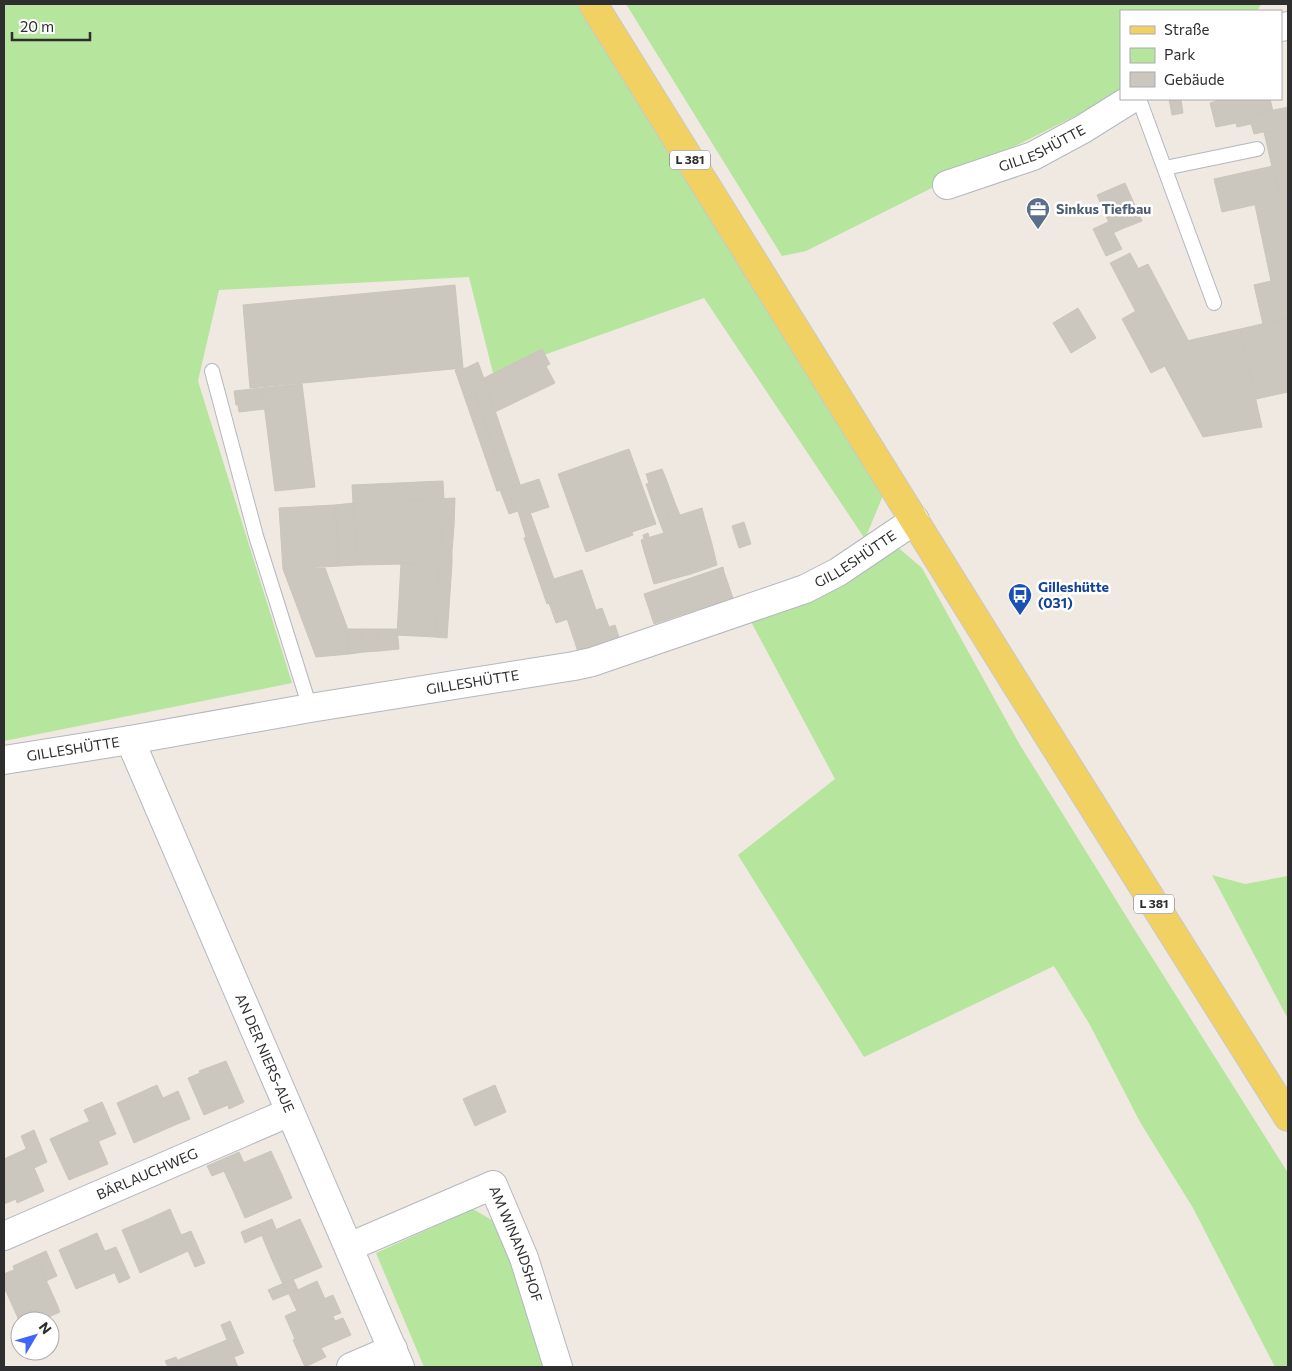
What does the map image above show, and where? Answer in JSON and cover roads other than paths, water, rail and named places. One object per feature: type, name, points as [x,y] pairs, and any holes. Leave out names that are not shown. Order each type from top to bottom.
[{"type":"main road","name":"L 381","points":[[594,4],[786,316],[1288,1117]]},
{"type":"street","name":"GILLESHÜTTE","points":[[947,185],[1033,156],[1083,129],[1129,100]]},
{"type":"street","name":"GILLESHÜTTE","points":[[4,760],[310,708],[574,666],[602,659],[805,589],[838,572],[915,520]]},
{"type":"street","name":"AN DER NIERS-AUE","points":[[130,740],[396,1358]]},
{"type":"street","name":"BÄRLAUCHWEG","points":[[4,1236],[290,1112]]},
{"type":"street","name":"AM WINANDSHOF","points":[[349,1246],[493,1185],[524,1258],[558,1367]]},
{"type":"street","points":[[351,1367],[396,1358]]},
{"type":"lane","points":[[1139,100],[1214,303]]},
{"type":"lane","points":[[1165,168],[1258,149]]},
{"type":"lane","points":[[212,371],[256,536],[310,708]]},
{"type":"place","name":"Sinkus Tiefbau","points":[[1038,230]]},
{"type":"place","name":"Gilleshütte (031)","points":[[1020,616]]}]
